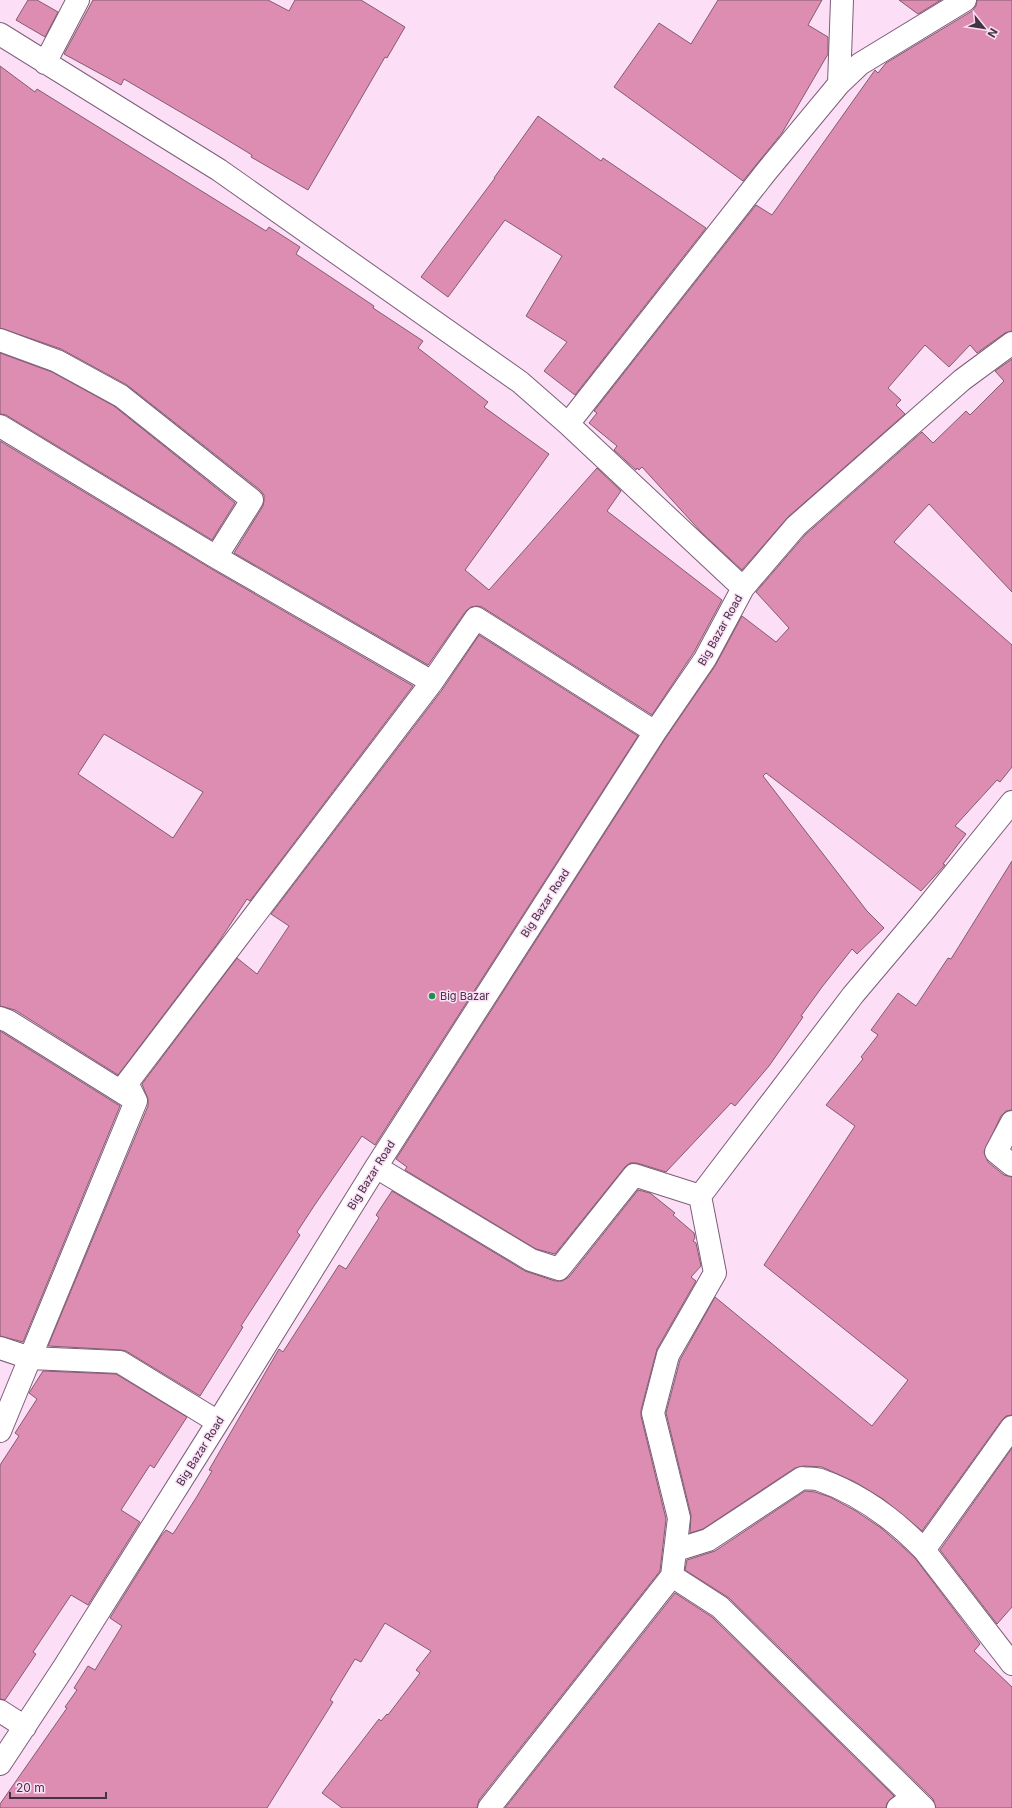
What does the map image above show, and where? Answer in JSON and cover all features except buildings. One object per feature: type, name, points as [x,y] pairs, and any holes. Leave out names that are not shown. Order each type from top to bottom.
[{"type":"street","points":[[45,63],[78,0]]},
{"type":"street","points":[[839,84],[842,0]]},
{"type":"street","points":[[568,424],[766,172],[839,84],[860,64],[965,0]]},
{"type":"street","points":[[0,34],[219,170],[520,382],[568,424],[742,588]]},
{"type":"street","points":[[0,340],[57,361],[121,396],[252,500],[216,557]]},
{"type":"street","name":"Big Bazar Road","points":[[0,1764],[218,1422],[376,1167],[655,732],[705,659],[742,588],[796,526],[962,380],[1012,343]]},
{"type":"street","points":[[0,426],[216,557],[432,682]]},
{"type":"street","points":[[0,1431],[136,1101],[127,1083],[432,682],[476,618],[655,732]]},
{"type":"street","points":[[489,1808],[672,1576],[679,1518],[653,1413],[668,1355],[715,1273],[700,1196],[853,995],[923,912],[1012,802]]},
{"type":"street","points":[[0,1018],[8,1021],[136,1101]]},
{"type":"street","points":[[1012,1122],[996,1152],[1012,1165]]},
{"type":"street","points":[[376,1167],[531,1260],[559,1269],[634,1176],[700,1196]]},
{"type":"street","points":[[0,1348],[30,1358],[120,1362],[218,1422]]},
{"type":"street","points":[[924,1550],[1012,1427]]},
{"type":"street","points":[[676,1550],[708,1540],[802,1478],[819,1480],[869,1504],[907,1533],[924,1550],[1012,1664]]},
{"type":"street","points":[[672,1576],[720,1607],[912,1804]]},
{"type":"street","points":[[0,1711],[25,1727]]},
{"type":"place","name":"Big Bazar","points":[[432,996]]}]
